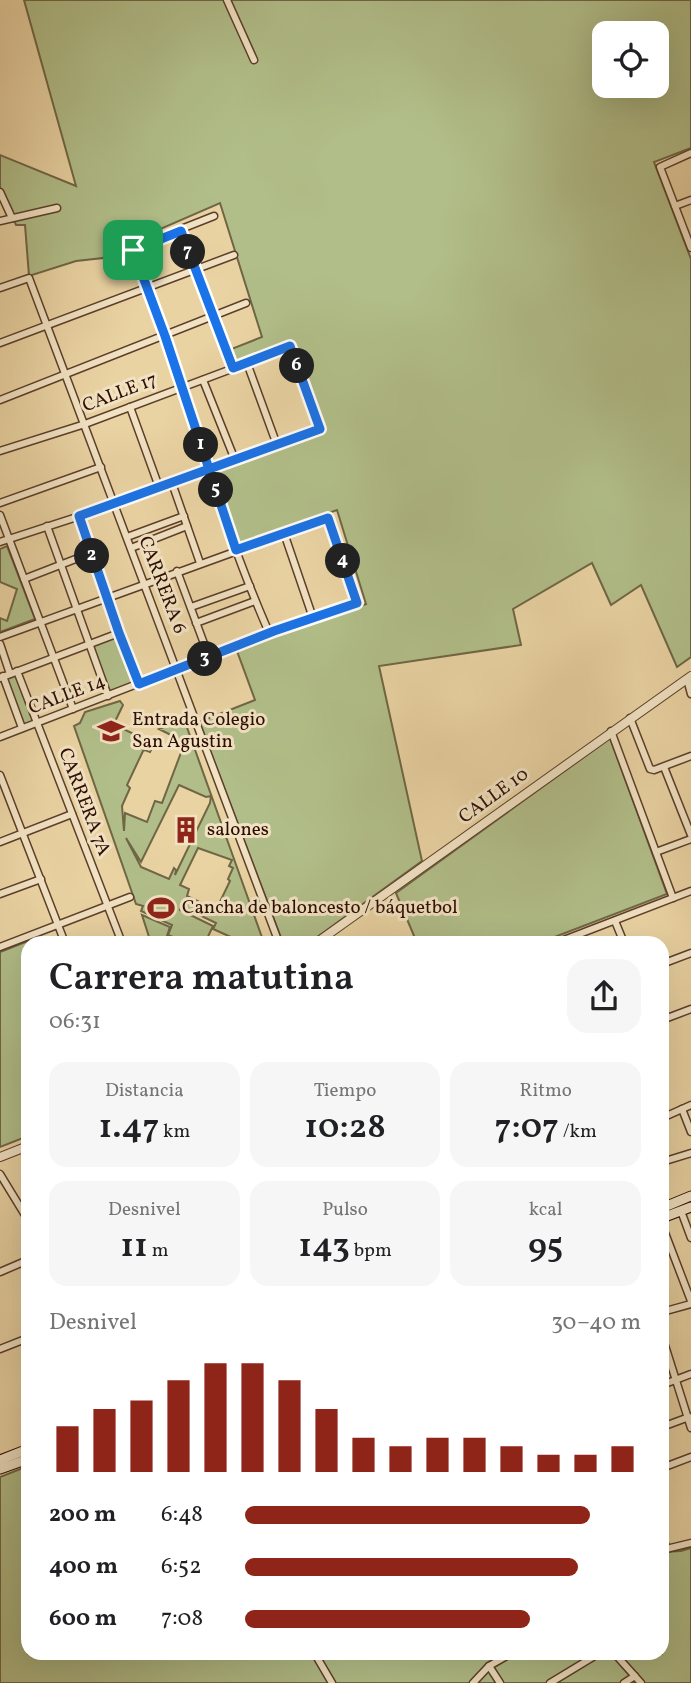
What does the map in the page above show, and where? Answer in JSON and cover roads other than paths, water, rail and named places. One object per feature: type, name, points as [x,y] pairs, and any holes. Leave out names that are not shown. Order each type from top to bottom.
[{"type":"main road","points":[[669,1205],[691,1196]]},
{"type":"main road","points":[[669,1215],[691,1207]]},
{"type":"main road","points":[[0,1460],[21,1452]]},
{"type":"main road","points":[[0,1469],[21,1462]]},
{"type":"street","points":[[227,0],[254,60]]},
{"type":"street","points":[[691,153],[660,167],[691,246]]},
{"type":"street","points":[[0,192],[12,219]]},
{"type":"street","points":[[675,206],[691,200]]},
{"type":"street","points":[[0,221],[57,208]]},
{"type":"street","points":[[108,258],[214,216]]},
{"type":"street","points":[[181,231],[233,368]]},
{"type":"street","points":[[133,250],[165,336],[236,550],[267,628],[262,637]]},
{"type":"street","points":[[0,343],[234,255]]},
{"type":"street","name":"CARRERA 6","points":[[0,288],[29,278],[276,936]]},
{"type":"street","points":[[0,400],[246,303]]},
{"type":"street","name":"CALLE 17","points":[[0,451],[85,424],[290,346],[320,429],[277,445]]},
{"type":"street","points":[[0,542],[114,505],[277,445],[247,363]]},
{"type":"street","points":[[203,380],[235,460]]},
{"type":"street","points":[[130,407],[159,487]]},
{"type":"street","points":[[0,503],[101,467]]},
{"type":"street","points":[[172,482],[200,563]]},
{"type":"street","points":[[0,515],[73,709]]},
{"type":"street","points":[[79,516],[139,684]]},
{"type":"street","points":[[127,537],[184,516]]},
{"type":"street","name":"CALLE 14","points":[[0,737],[357,603],[328,518],[284,533]]},
{"type":"street","points":[[47,526],[108,696]]},
{"type":"street","points":[[131,548],[187,526]]},
{"type":"street","points":[[0,636],[284,533],[313,618]]},
{"type":"street","points":[[24,579],[91,553]]},
{"type":"street","points":[[177,571],[209,657]]},
{"type":"street","points":[[191,607],[250,586]]},
{"type":"street","points":[[196,623],[255,601]]},
{"type":"street","points":[[7,675],[119,633]]},
{"type":"street","name":"CARRERA 7A","points":[[0,644],[22,728]]},
{"type":"street","name":"CARRERA 7A","points":[[7,675],[37,723],[119,936]]},
{"type":"street","points":[[689,677],[691,694]]},
{"type":"street","name":"CALLE 10","points":[[326,936],[689,677]]},
{"type":"street","points":[[630,718],[648,767],[654,770],[691,756]]},
{"type":"street","points":[[611,731],[673,898]]},
{"type":"street","points":[[656,852],[691,837],[664,767]]},
{"type":"street","points":[[0,775],[62,936]]},
{"type":"street","points":[[0,805],[10,801]]},
{"type":"street","points":[[0,842],[72,814]]},
{"type":"street","points":[[0,894],[41,879]]},
{"type":"street","points":[[575,936],[691,891]]},
{"type":"street","points":[[29,936],[130,897]]},
{"type":"street","points":[[615,921],[621,936]]},
{"type":"street","points":[[0,947],[21,939]]},
{"type":"street","points":[[669,961],[691,953]]},
{"type":"street","points":[[669,1017],[691,1009]]},
{"type":"street","points":[[669,1115],[691,1105]]},
{"type":"street","points":[[682,1109],[691,1132]]},
{"type":"street","points":[[0,1157],[21,1149]]},
{"type":"street","points":[[669,1160],[691,1153]]},
{"type":"street","points":[[0,1174],[21,1208]]},
{"type":"street","points":[[681,1211],[691,1238]]},
{"type":"street","points":[[669,1244],[691,1303],[669,1310]]},
{"type":"street","points":[[0,1272],[21,1263]]},
{"type":"street","points":[[0,1349],[21,1341]]},
{"type":"street","points":[[669,1359],[690,1417],[691,1428]]},
{"type":"street","points":[[669,1383],[691,1374]]},
{"type":"street","points":[[669,1424],[690,1417]]},
{"type":"street","points":[[669,1465],[691,1457]]},
{"type":"street","points":[[669,1549],[691,1543]]},
{"type":"street","points":[[319,1660],[332,1683]]},
{"type":"street","points":[[473,1683],[489,1666],[500,1660]]},
{"type":"street","points":[[550,1683],[588,1660]]},
{"type":"street","points":[[620,1660],[640,1683]]},
{"type":"street","points":[[489,1666],[500,1683]]},
{"type":"street","points":[[624,1683],[635,1676]]},
{"type":"place","name":"Entrada Colegio San Agustin","points":[[111,731]]},
{"type":"place","name":"salones","points":[[186,830]]},
{"type":"place","name":"Cancha de baloncesto / báquetbol","points":[[161,908]]}]
